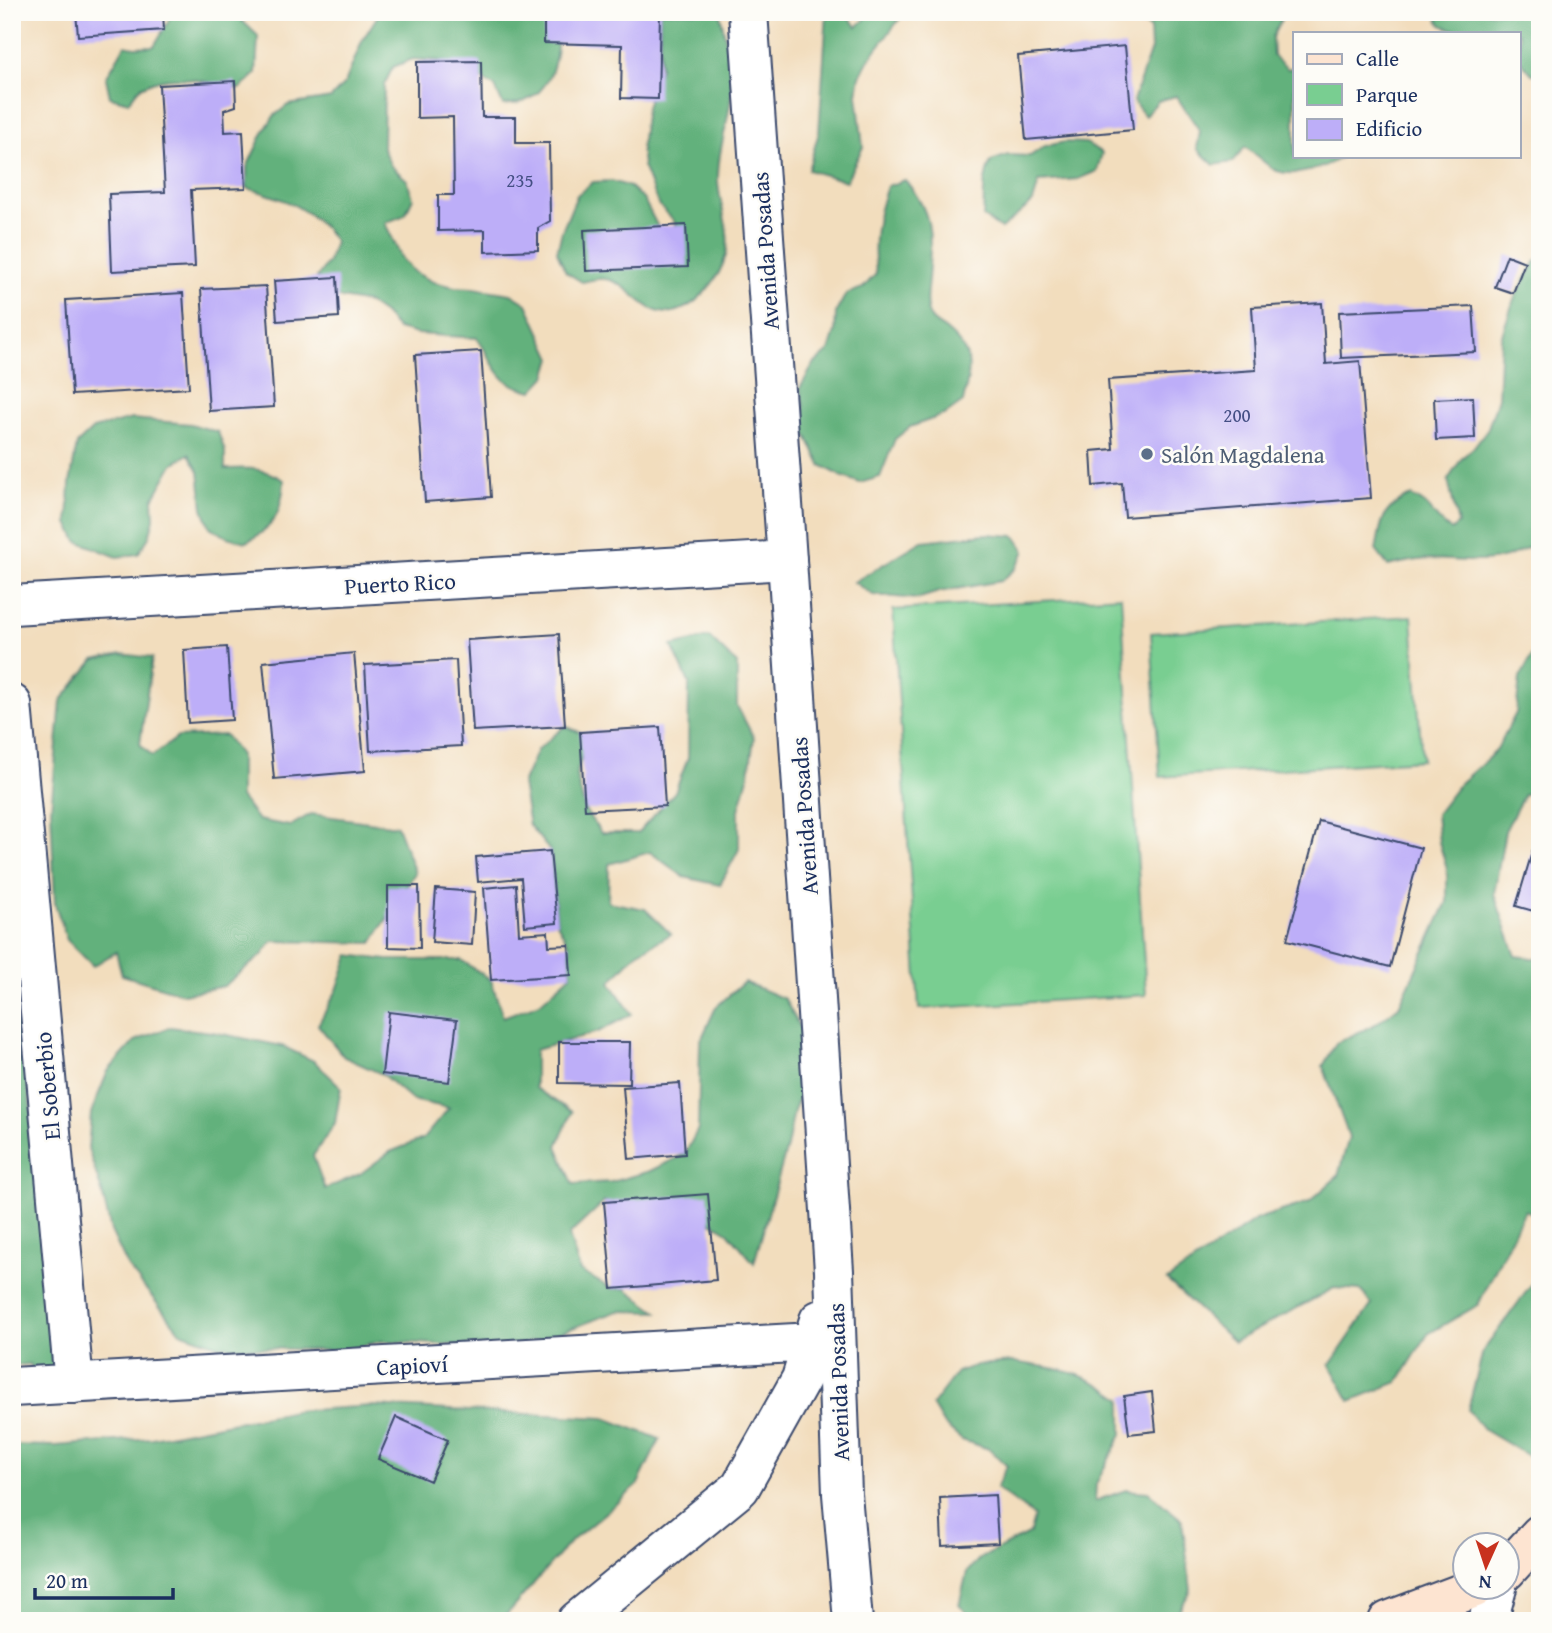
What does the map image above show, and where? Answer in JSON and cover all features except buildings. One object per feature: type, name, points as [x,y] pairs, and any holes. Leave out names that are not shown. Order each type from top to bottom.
[{"type":"main road","points":[[1520,1558],[1540,1534]]},
{"type":"main road","points":[[1520,1569],[1540,1562]]},
{"type":"main road","points":[[1388,1621],[1450,1597]]},
{"type":"street","name":"Avenida Posadas","points":[[748,12],[834,1271],[842,1494],[853,1621]]},
{"type":"street","name":"Puerto Rico","points":[[12,605],[787,560]]},
{"type":"street","name":"El Soberbio","points":[[12,704],[74,1384]]},
{"type":"street","points":[[577,1621],[740,1488],[801,1379],[834,1271]]},
{"type":"street","name":"Capioví","points":[[12,1387],[813,1342]]},
{"type":"street","points":[[1488,1621],[1493,1602]]},
{"type":"green space","points":[[169,12],[233,12],[258,36],[256,74],[240,89],[179,78],[154,81],[141,87],[129,102],[110,97],[106,78],[125,45],[154,46],[169,20]]},
{"type":"green space","points":[[380,12],[556,12],[557,50],[550,75],[536,94],[525,101],[503,105],[495,87],[460,66],[440,61],[413,59],[393,67],[384,85],[383,149],[391,166],[407,180],[413,198],[405,215],[385,223],[402,259],[414,272],[433,282],[511,294],[527,304],[552,358],[546,377],[533,391],[504,379],[477,338],[417,334],[398,329],[384,314],[368,303],[325,295],[317,277],[328,262],[335,242],[327,231],[297,206],[247,188],[247,167],[274,116],[288,105],[331,98],[345,83],[362,41]]},
{"type":"green space","points":[[660,12],[720,12],[732,86],[718,170],[727,237],[726,255],[719,273],[707,290],[691,304],[673,312],[653,310],[613,281],[601,279],[582,282],[566,272],[557,252],[562,231],[577,195],[593,182],[612,181],[630,187],[644,200],[661,233],[683,238],[673,220],[658,204],[643,166],[641,147],[646,107],[660,68]]},
{"type":"green space","points":[[827,12],[844,12],[857,27],[872,12],[905,12],[869,59],[860,76],[857,94],[863,147],[846,181],[808,170],[819,132]]},
{"type":"green space","points":[[1131,12],[1273,12],[1281,20],[1272,37],[1273,56],[1288,69],[1293,68],[1293,158],[1340,158],[1312,170],[1285,173],[1274,170],[1245,147],[1233,162],[1214,165],[1197,149],[1200,131],[1176,96],[1158,101],[1145,116],[1133,101],[1151,49],[1150,29]]},
{"type":"green space","points":[[1434,12],[1540,12],[1540,75],[1532,74],[1520,60],[1520,32],[1460,32],[1441,25]]},
{"type":"green space","points":[[1065,142],[1086,143],[1102,153],[1097,171],[1078,179],[1039,182],[1033,202],[1001,229],[983,217],[985,182],[991,161],[1008,155],[1030,156],[1045,146]]},
{"type":"green space","points":[[905,180],[922,205],[929,227],[926,298],[928,312],[933,321],[962,347],[968,363],[968,380],[963,402],[946,414],[910,427],[895,439],[880,477],[860,483],[821,465],[803,428],[804,408],[800,388],[814,364],[829,351],[835,332],[836,312],[846,294],[863,288],[876,274],[875,240],[883,198],[887,186]]},
{"type":"green space","points":[[1540,258],[1540,540],[1499,559],[1426,559],[1388,566],[1376,550],[1384,517],[1401,501],[1411,496],[1424,503],[1451,530],[1458,524],[1448,480],[1462,458],[1488,428],[1498,398],[1501,338],[1514,299]]},
{"type":"green space","points":[[132,419],[191,424],[218,432],[225,451],[225,469],[256,469],[284,480],[279,510],[270,525],[246,542],[227,537],[210,527],[203,508],[199,471],[189,454],[173,464],[153,499],[154,519],[149,537],[138,554],[117,557],[77,541],[68,523],[70,483],[77,444],[93,429]]},
{"type":"green space","points":[[985,534],[1015,536],[1025,551],[1016,568],[1001,581],[939,592],[917,599],[873,595],[854,582],[922,541]]},
{"type":"green space","points":[[1121,596],[1146,995],[919,1009],[893,610]]},
{"type":"green space","points":[[1412,616],[1422,760],[1160,777],[1151,633]]},
{"type":"green space","points":[[709,637],[737,664],[737,706],[754,738],[749,774],[739,810],[739,849],[720,885],[684,877],[650,852],[609,864],[608,902],[645,909],[671,934],[637,953],[610,982],[632,1014],[598,1032],[535,1050],[535,1088],[572,1112],[557,1146],[573,1184],[611,1182],[650,1171],[685,1154],[698,1129],[700,1042],[716,1007],[744,982],[785,999],[804,1036],[807,1074],[794,1111],[787,1147],[754,1263],[728,1232],[691,1210],[604,1202],[569,1235],[580,1271],[612,1289],[625,1288],[657,1312],[618,1311],[543,1339],[505,1348],[381,1341],[342,1351],[220,1346],[180,1332],[128,1267],[111,1231],[88,1149],[91,1113],[108,1071],[135,1041],[170,1027],[282,1046],[314,1061],[341,1087],[335,1123],[313,1156],[325,1189],[360,1174],[390,1152],[423,1139],[449,1108],[412,1100],[382,1074],[344,1057],[318,1025],[337,990],[349,955],[387,960],[461,960],[491,980],[503,1017],[540,1003],[571,975],[569,945],[557,923],[550,851],[529,825],[522,784],[537,750],[565,726],[589,736],[576,774],[585,810],[601,833],[638,833],[675,792],[688,758],[689,683],[672,646]]},
{"type":"green space","points":[[1540,641],[1540,793],[1524,794],[1505,831],[1494,894],[1516,956],[1540,959],[1540,1217],[1525,1210],[1478,1305],[1428,1334],[1398,1382],[1350,1401],[1330,1365],[1372,1304],[1360,1290],[1334,1288],[1234,1342],[1167,1280],[1257,1219],[1309,1202],[1338,1176],[1349,1137],[1323,1066],[1336,1043],[1376,1024],[1399,1006],[1447,902],[1447,869],[1439,842],[1436,814],[1459,784],[1496,751],[1516,713],[1520,678]]},
{"type":"green space","points":[[122,654],[152,658],[140,744],[152,756],[178,737],[225,735],[240,755],[240,797],[258,820],[290,826],[311,814],[397,826],[415,873],[372,943],[273,941],[262,955],[224,986],[184,994],[122,975],[116,952],[93,966],[67,940],[55,904],[51,809],[61,701],[94,660]]},
{"type":"green space","points":[[12,1010],[18,1023],[65,1332],[55,1369],[38,1376],[29,1364],[12,1366]]},
{"type":"green space","points":[[1540,1273],[1540,1463],[1484,1430],[1468,1410],[1483,1351]]},
{"type":"green space","points":[[1013,1362],[1082,1376],[1122,1399],[1122,1434],[1096,1484],[1095,1501],[1126,1490],[1148,1492],[1182,1520],[1191,1590],[1173,1621],[975,1621],[959,1605],[967,1572],[979,1559],[1030,1533],[1034,1516],[996,1488],[1007,1466],[989,1449],[962,1440],[944,1425],[932,1405],[957,1372],[977,1365]]},
{"type":"green space","points":[[372,1406],[605,1418],[660,1439],[637,1486],[569,1543],[501,1621],[12,1621],[12,1445],[55,1446],[152,1438],[294,1411]]},
{"type":"place","name":"Salón Magdalena","points":[[1147,454]]}]
